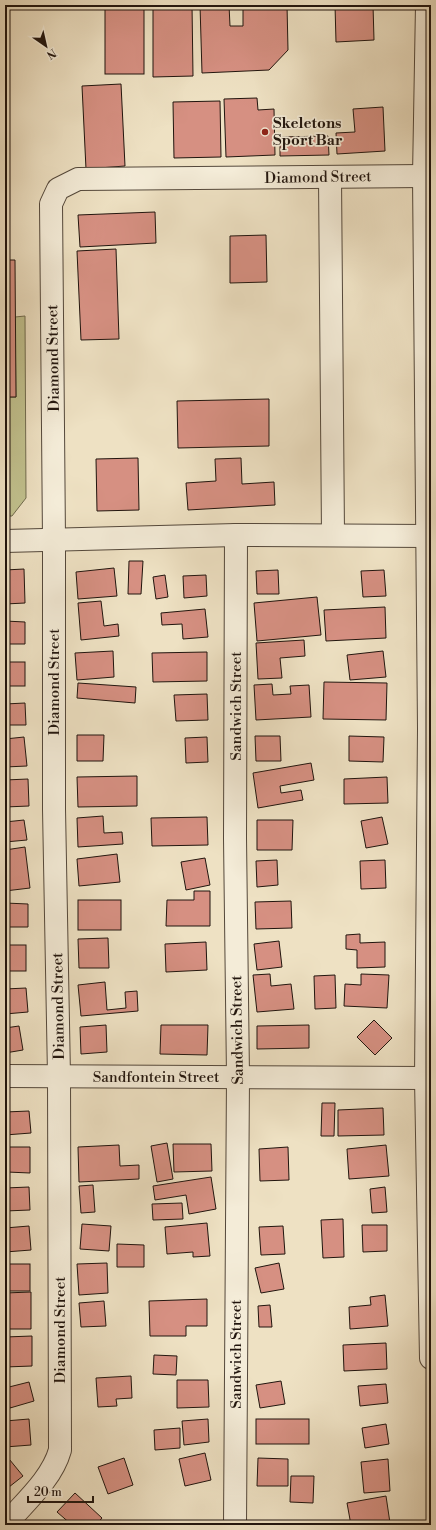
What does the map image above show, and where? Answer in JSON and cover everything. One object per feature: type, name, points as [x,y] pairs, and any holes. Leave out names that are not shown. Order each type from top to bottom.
[{"type":"street","points":[[428,11],[424,176],[430,729],[426,1078],[431,1358]]},
{"type":"street","name":"Diamond Street","points":[[5,1525],[50,1473],[57,1461],[60,1450],[59,1076],[54,809],[54,540],[51,204],[58,189],[78,180],[424,176]]},
{"type":"street","points":[[330,177],[333,535]]},
{"type":"street","points":[[5,541],[236,535],[428,536]]},
{"type":"street","name":"Sandwich Street","points":[[235,1525],[238,1077],[235,838],[236,535]]},
{"type":"street","name":"Sandfontein Street","points":[[5,1076],[426,1078]]},
{"type":"green space","points":[[25,316],[26,498],[12,516],[5,516],[5,397],[16,397],[15,317]]},
{"type":"building","points":[[105,5],[144,5],[144,74],[105,74]]},
{"type":"building","points":[[153,5],[192,5],[193,76],[153,77]]},
{"type":"building","points":[[200,5],[229,5],[230,26],[243,26],[243,5],[287,5],[288,50],[269,70],[202,73]]},
{"type":"building","points":[[335,5],[373,5],[374,40],[336,42]]},
{"type":"building","points":[[121,84],[125,166],[86,169],[82,86]]},
{"type":"building","points":[[257,98],[258,110],[274,109],[275,155],[226,157],[224,99]]},
{"type":"building","points":[[220,101],[221,157],[174,158],[173,102]]},
{"type":"building","points":[[383,107],[385,151],[337,154],[336,133],[355,132],[353,109]]},
{"type":"building","points":[[328,136],[329,155],[280,156],[280,137]]},
{"type":"building","points":[[155,212],[156,243],[80,247],[78,215]]},
{"type":"building","points":[[266,235],[267,282],[230,283],[230,236]]},
{"type":"building","points":[[116,249],[119,339],[81,340],[77,251]]},
{"type":"building","points":[[5,260],[15,260],[16,397],[5,397]]},
{"type":"building","points":[[269,399],[269,446],[178,448],[177,401]]},
{"type":"building","points":[[138,458],[139,510],[97,511],[96,459]]},
{"type":"building","points":[[241,458],[242,484],[274,482],[275,505],[188,510],[186,483],[216,481],[215,459]]},
{"type":"building","points":[[129,561],[143,561],[141,594],[128,594]]},
{"type":"building","points":[[114,568],[117,596],[78,599],[76,572]]},
{"type":"building","points":[[24,569],[25,603],[5,604],[5,570]]},
{"type":"building","points":[[278,570],[279,594],[257,594],[256,571]]},
{"type":"building","points":[[384,570],[386,596],[363,597],[361,571]]},
{"type":"building","points":[[165,575],[168,597],[156,599],[153,577]]},
{"type":"building","points":[[206,575],[207,596],[184,598],[183,576]]},
{"type":"building","points":[[317,597],[321,635],[257,641],[254,603]]},
{"type":"building","points":[[101,601],[104,626],[118,624],[119,636],[81,640],[78,603]]},
{"type":"building","points":[[385,607],[386,638],[326,641],[324,610]]},
{"type":"building","points":[[205,609],[208,637],[183,639],[182,624],[162,625],[161,613]]},
{"type":"building","points":[[5,621],[25,622],[25,644],[5,644]]},
{"type":"building","points":[[304,640],[305,656],[280,658],[282,678],[258,679],[256,643]]},
{"type":"building","points":[[113,651],[114,677],[77,680],[75,653]]},
{"type":"building","points":[[383,651],[386,677],[350,680],[347,655]]},
{"type":"building","points":[[207,652],[207,681],[153,682],[152,653]]},
{"type":"building","points":[[5,662],[25,662],[25,686],[5,686]]},
{"type":"building","points":[[324,682],[387,683],[386,720],[323,719]]},
{"type":"building","points":[[78,683],[136,687],[135,703],[77,698]]},
{"type":"building","points":[[272,684],[273,695],[291,694],[290,686],[309,685],[311,717],[256,720],[254,685]]},
{"type":"building","points":[[207,694],[208,720],[176,721],[174,695]]},
{"type":"building","points":[[25,703],[26,725],[5,725],[5,704]]},
{"type":"building","points":[[77,735],[104,735],[103,761],[77,761]]},
{"type":"building","points":[[255,736],[280,736],[281,761],[256,761]]},
{"type":"building","points":[[349,736],[384,737],[383,762],[349,761]]},
{"type":"building","points":[[24,737],[27,766],[5,767],[5,739]]},
{"type":"building","points":[[207,737],[208,762],[186,763],[185,738]]},
{"type":"building","points":[[311,763],[314,780],[280,786],[281,793],[301,790],[303,800],[258,808],[253,773]]},
{"type":"building","points":[[137,776],[137,806],[78,807],[77,777]]},
{"type":"building","points":[[387,777],[388,803],[344,804],[344,779]]},
{"type":"building","points":[[28,779],[29,806],[5,807],[5,780]]},
{"type":"building","points":[[103,816],[104,833],[122,832],[123,844],[78,847],[77,818]]},
{"type":"building","points":[[207,817],[208,845],[152,846],[151,818]]},
{"type":"building","points":[[382,817],[388,844],[366,848],[361,821]]},
{"type":"building","points":[[24,820],[27,840],[5,842],[5,822]]},
{"type":"building","points":[[257,820],[293,820],[292,850],[257,850]]},
{"type":"building","points":[[25,847],[30,888],[5,891],[5,850]]},
{"type":"building","points":[[117,854],[120,882],[79,886],[77,859]]},
{"type":"building","points":[[205,858],[210,885],[186,890],[181,862]]},
{"type":"building","points":[[277,860],[278,885],[257,887],[256,861]]},
{"type":"building","points":[[385,860],[386,888],[361,889],[360,861]]},
{"type":"building","points":[[194,891],[210,891],[210,926],[166,926],[167,900],[194,900]]},
{"type":"building","points":[[78,900],[121,900],[121,930],[78,930]]},
{"type":"building","points":[[291,901],[292,928],[256,929],[255,902]]},
{"type":"building","points":[[5,903],[28,904],[28,927],[5,927]]},
{"type":"building","points":[[360,934],[360,943],[385,942],[385,967],[357,968],[357,950],[346,949],[346,935]]},
{"type":"building","points":[[108,938],[109,968],[79,968],[78,939]]},
{"type":"building","points":[[279,941],[282,967],[257,970],[254,944]]},
{"type":"building","points":[[206,942],[207,970],[166,972],[165,944]]},
{"type":"building","points":[[5,945],[26,945],[26,971],[5,971]]},
{"type":"building","points":[[270,974],[271,986],[291,984],[294,1009],[257,1012],[253,975]]},
{"type":"building","points":[[361,974],[389,975],[387,1008],[344,1006],[345,984],[361,985]]},
{"type":"building","points":[[335,975],[336,1008],[315,1009],[314,976]]},
{"type":"building","points":[[105,982],[107,1010],[126,1008],[125,992],[137,991],[138,1011],[81,1016],[78,985]]},
{"type":"building","points":[[26,988],[28,1012],[5,1014],[5,989]]},
{"type":"building","points":[[374,1020],[392,1038],[375,1055],[357,1037]]},
{"type":"building","points":[[106,1025],[107,1052],[81,1054],[80,1027]]},
{"type":"building","points":[[161,1025],[208,1025],[207,1055],[160,1054]]},
{"type":"building","points":[[309,1025],[309,1048],[257,1049],[257,1026]]},
{"type":"building","points":[[19,1026],[23,1050],[5,1053],[5,1028]]},
{"type":"building","points":[[322,1103],[335,1103],[334,1136],[321,1136]]},
{"type":"building","points":[[383,1108],[384,1135],[338,1136],[338,1110]]},
{"type":"building","points":[[29,1111],[31,1133],[5,1135],[5,1112]]},
{"type":"building","points":[[167,1143],[173,1179],[157,1182],[151,1146]]},
{"type":"building","points":[[173,1144],[211,1144],[212,1171],[174,1172]]},
{"type":"building","points":[[119,1145],[120,1166],[139,1165],[139,1179],[79,1182],[78,1147]]},
{"type":"building","points":[[386,1145],[389,1176],[349,1179],[347,1149]]},
{"type":"building","points":[[8,1147],[30,1147],[30,1173],[7,1172]]},
{"type":"building","points":[[288,1147],[289,1180],[260,1181],[259,1149]]},
{"type":"building","points":[[211,1177],[216,1209],[189,1214],[186,1195],[155,1200],[153,1186]]},
{"type":"building","points":[[93,1185],[95,1212],[81,1213],[79,1186]]},
{"type":"building","points":[[29,1187],[30,1210],[5,1211],[5,1188]]},
{"type":"building","points":[[385,1187],[387,1212],[372,1213],[370,1189]]},
{"type":"building","points":[[182,1203],[183,1219],[153,1220],[152,1204]]},
{"type":"building","points":[[343,1219],[344,1257],[323,1258],[321,1220]]},
{"type":"building","points":[[207,1223],[210,1256],[193,1257],[193,1252],[167,1254],[165,1227]]},
{"type":"building","points":[[82,1224],[111,1226],[109,1251],[80,1249]]},
{"type":"building","points":[[362,1225],[387,1225],[387,1251],[363,1252]]},
{"type":"building","points":[[29,1226],[31,1250],[5,1252],[5,1228]]},
{"type":"building","points":[[283,1226],[285,1254],[261,1255],[259,1227]]},
{"type":"building","points":[[117,1244],[144,1245],[144,1267],[117,1267]]},
{"type":"building","points":[[107,1263],[108,1293],[79,1295],[77,1264]]},
{"type":"building","points":[[279,1263],[284,1289],[261,1293],[255,1268]]},
{"type":"building","points":[[5,1264],[30,1264],[30,1291],[5,1291]]},
{"type":"building","points":[[31,1292],[31,1329],[5,1329],[5,1293]]},
{"type":"building","points":[[385,1295],[388,1326],[350,1329],[349,1307],[371,1305],[370,1297]]},
{"type":"building","points":[[207,1299],[207,1326],[186,1326],[186,1336],[150,1336],[149,1301]]},
{"type":"building","points":[[104,1301],[106,1326],[81,1327],[79,1303]]},
{"type":"building","points":[[270,1305],[272,1327],[259,1327],[258,1306]]},
{"type":"building","points":[[32,1336],[32,1366],[5,1367],[5,1337]]},
{"type":"building","points":[[386,1343],[387,1369],[344,1371],[343,1345]]},
{"type":"building","points":[[154,1355],[177,1356],[176,1375],[153,1374]]},
{"type":"building","points":[[131,1376],[132,1398],[116,1399],[117,1406],[98,1407],[96,1378]]},
{"type":"building","points":[[177,1380],[208,1380],[209,1407],[177,1408]]},
{"type":"building","points":[[281,1381],[285,1404],[260,1408],[256,1385]]},
{"type":"building","points":[[29,1382],[34,1401],[10,1408],[5,1388]]},
{"type":"building","points":[[386,1384],[388,1403],[360,1406],[358,1386]]},
{"type":"building","points":[[29,1419],[31,1445],[5,1447],[5,1421]]},
{"type":"building","points":[[208,1419],[209,1442],[184,1445],[182,1421]]},
{"type":"building","points":[[256,1419],[309,1419],[309,1444],[256,1444]]},
{"type":"building","points":[[386,1424],[389,1444],[365,1448],[362,1428]]},
{"type":"building","points":[[180,1428],[180,1448],[155,1450],[154,1430]]},
{"type":"building","points":[[205,1453],[211,1480],[185,1486],[179,1459]]},
{"type":"building","points":[[5,1454],[23,1476],[9,1487],[5,1483]]},
{"type":"building","points":[[124,1458],[133,1485],[108,1494],[98,1467]]},
{"type":"building","points":[[258,1458],[288,1459],[288,1486],[257,1486]]},
{"type":"building","points":[[388,1459],[390,1491],[364,1493],[361,1462]]},
{"type":"building","points":[[291,1476],[314,1476],[313,1503],[290,1502]]},
{"type":"building","points":[[75,1493],[102,1518],[96,1525],[72,1525],[57,1512]]},
{"type":"building","points":[[386,1496],[390,1523],[375,1525],[351,1525],[347,1503]]},
{"type":"place","name":"Skeletons Sport Bar","points":[[265,132]]}]
